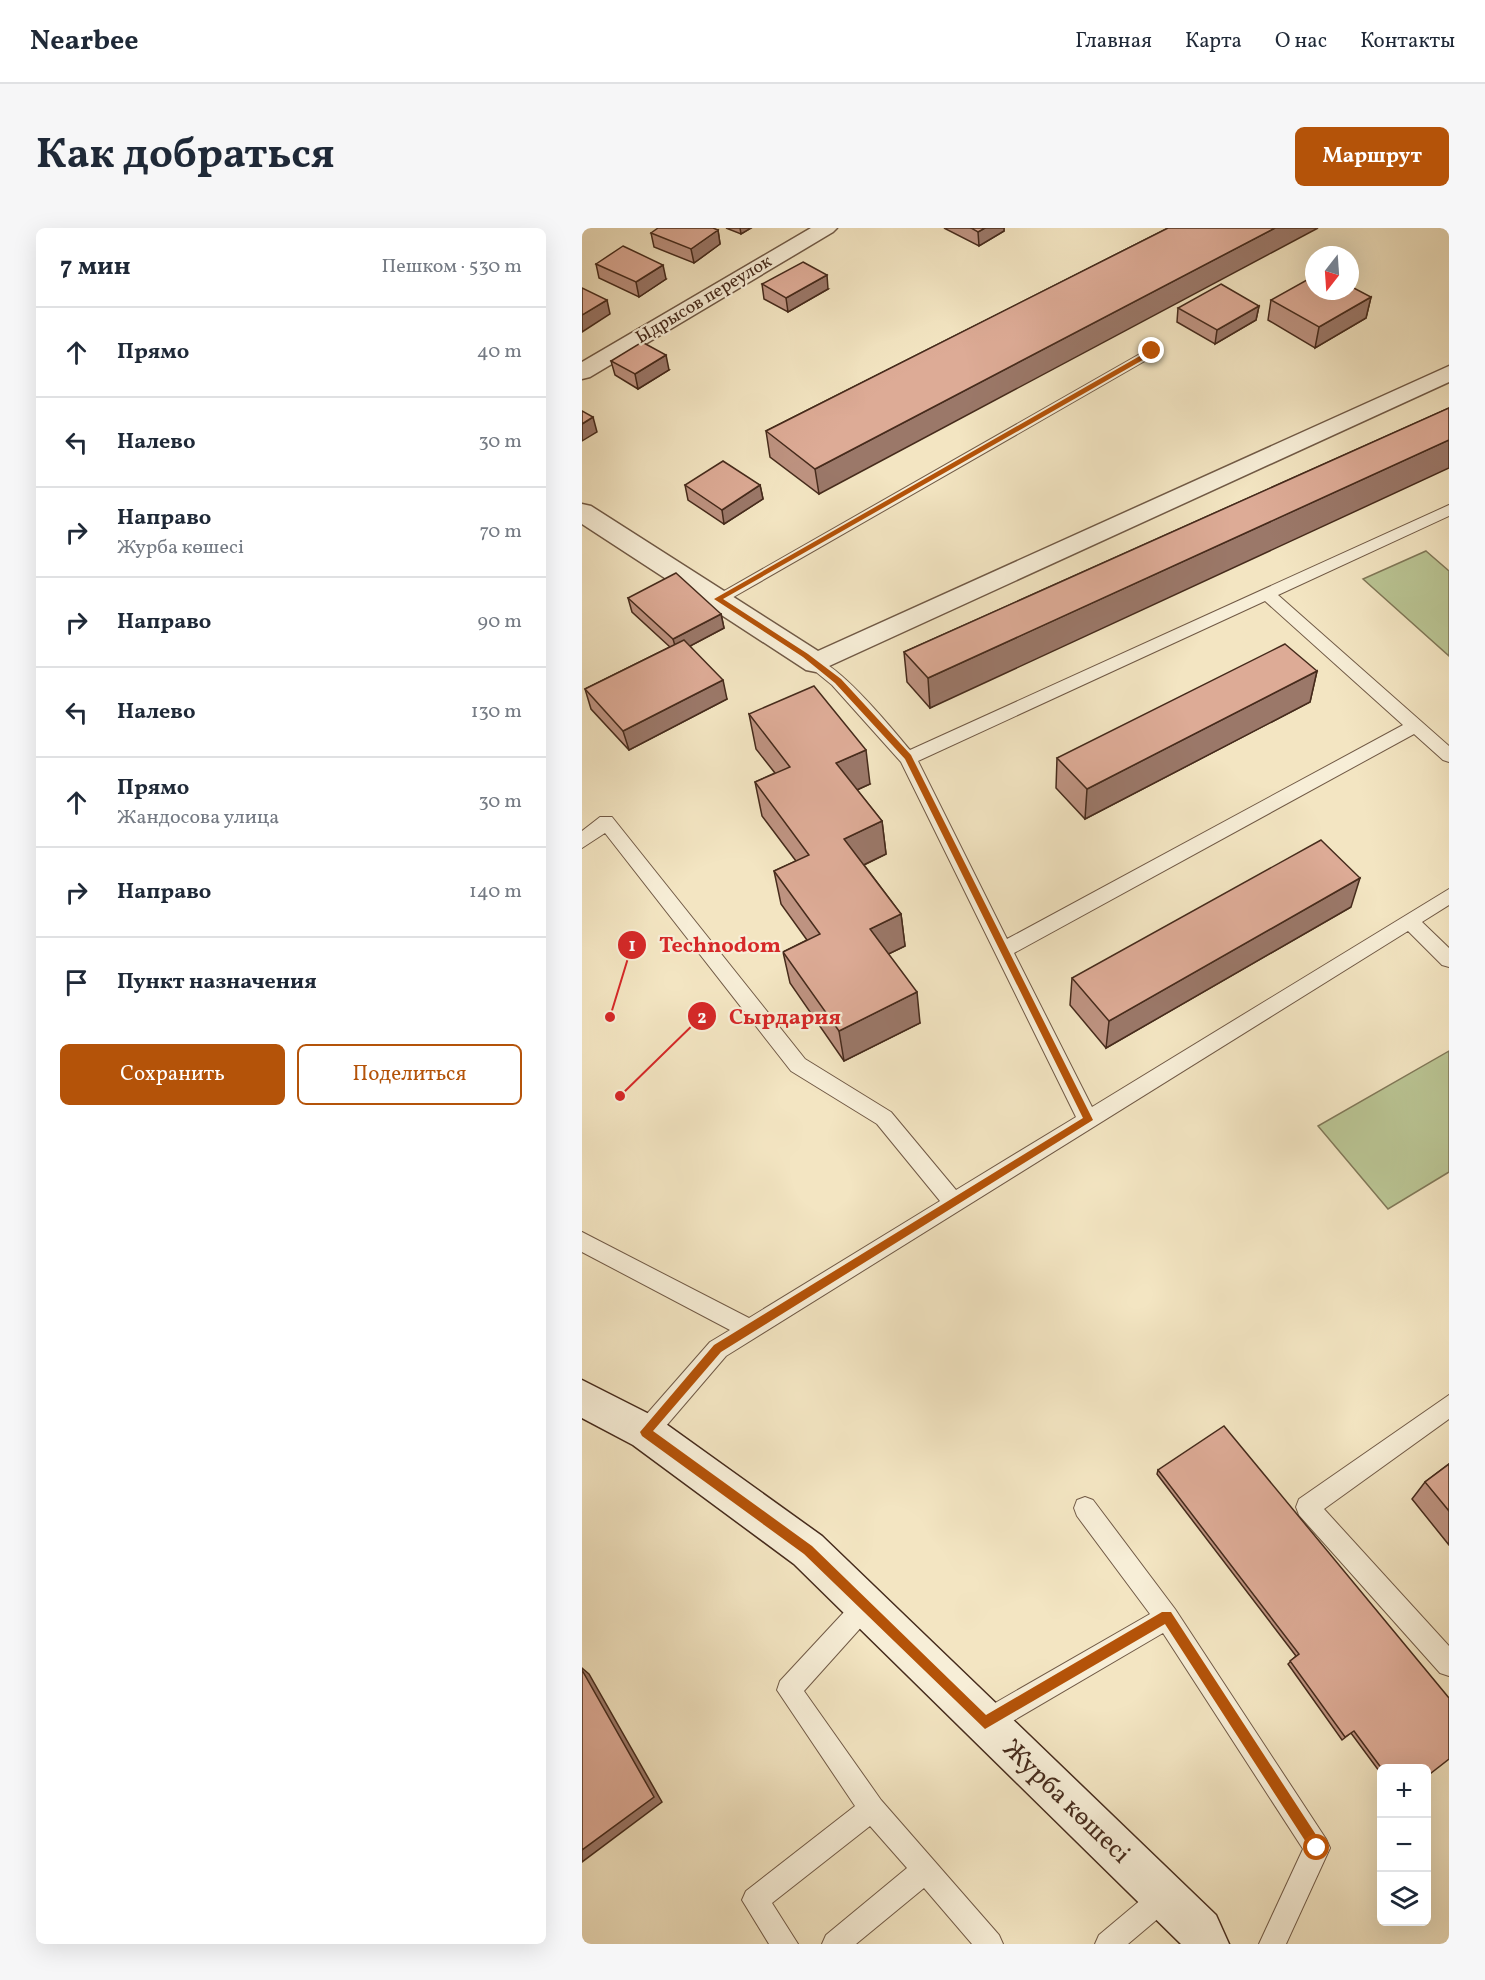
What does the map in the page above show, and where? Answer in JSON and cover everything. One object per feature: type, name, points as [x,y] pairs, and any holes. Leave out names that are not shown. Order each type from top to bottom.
[{"type":"street","name":"Ыдрысов переулок","points":[[582,372],[826,228]]},
{"type":"street","points":[[582,512],[816,663],[1449,374]]},
{"type":"street","name":"Журба көшесі","points":[[582,1398],[645,1432],[808,1550],[1200,1931],[1207,1944]]},
{"type":"lane","points":[[718,599],[1152,351]]},
{"type":"lane","points":[[908,758],[1449,510]]},
{"type":"lane","points":[[1267,594],[1415,726],[1442,739],[1449,756]]},
{"type":"lane","points":[[816,663],[838,681],[908,758],[1088,1120]]},
{"type":"lane","points":[[1004,950],[1415,726]]},
{"type":"lane","points":[[582,841],[606,822],[798,1065],[884,1118],[954,1203]]},
{"type":"lane","points":[[645,1432],[718,1348],[1449,896]]},
{"type":"lane","points":[[1410,920],[1449,960]]},
{"type":"lane","points":[[582,1241],[749,1329]]},
{"type":"lane","points":[[1449,1406],[1307,1507],[1449,1664]]},
{"type":"lane","points":[[1086,1508],[1167,1617],[1317,1848],[1272,1944]]},
{"type":"lane","points":[[866,1605],[789,1690],[872,1809],[990,1944]]},
{"type":"lane","points":[[985,1723],[1167,1617]]},
{"type":"lane","points":[[785,1944],[755,1900],[872,1809]]},
{"type":"lane","points":[[835,1944],[925,1870]]},
{"type":"lane","points":[[1108,1944],[1164,1897]]},
{"type":"green space","points":[[1426,551],[1449,571],[1449,656],[1363,579]]},
{"type":"green space","points":[[1449,1051],[1449,1172],[1388,1209],[1318,1126]]},
{"type":"building","points":[[658,228],[713,228],[718,230],[691,249],[651,233]]},
{"type":"building","points":[[971,228],[985,228],[978,232]]},
{"type":"building","points":[[1168,228],[1275,228],[815,469],[766,431]]},
{"type":"building","points":[[623,246],[663,265],[636,282],[596,264]]},
{"type":"building","points":[[803,262],[827,275],[786,298],[762,284]]},
{"type":"building","points":[[1305,281],[1305,300],[1359,300],[1359,291],[1371,297],[1319,327],[1271,300]]},
{"type":"building","points":[[1221,284],[1259,306],[1217,330],[1178,308]]},
{"type":"building","points":[[582,288],[607,300],[582,315]]},
{"type":"building","points":[[642,342],[666,355],[635,374],[611,361]]},
{"type":"building","points":[[1449,408],[1449,440],[928,678],[904,652]]},
{"type":"building","points":[[582,411],[593,417],[582,424]]},
{"type":"building","points":[[723,461],[760,485],[722,510],[685,485]]},
{"type":"building","points":[[676,573],[721,614],[673,639],[628,598]]},
{"type":"building","points":[[684,640],[723,680],[623,731],[585,689]]},
{"type":"building","points":[[1285,644],[1317,671],[1087,789],[1057,758]]},
{"type":"building","points":[[814,686],[866,750],[836,763],[882,821],[844,839],[901,914],[870,929],[917,992],[839,1031],[783,952],[820,934],[774,871],[809,855],[755,782],[790,767],[749,714]]},
{"type":"building","points":[[1321,840],[1360,878],[1109,1021],[1072,978]]},
{"type":"building","points":[[1224,1426],[1449,1698],[1449,1759],[1431,1773],[1431,1764],[1378,1764],[1354,1731],[1345,1737],[1290,1661],[1299,1654],[1158,1470]]},
{"type":"building","points":[[1449,1464],[1449,1511],[1425,1482]]},
{"type":"building","points":[[582,1670],[654,1797],[582,1850]]},
{"type":"place","name":"Technodom","points":[[610,1017]]},
{"type":"place","name":"Сырдария","points":[[620,1096]]},
{"type":"route","points":[[1152,351],[718,599],[806,656],[838,681],[908,758],[1088,1120],[718,1348],[645,1432],[808,1550],[985,1723],[1167,1617],[1317,1848]]}]
